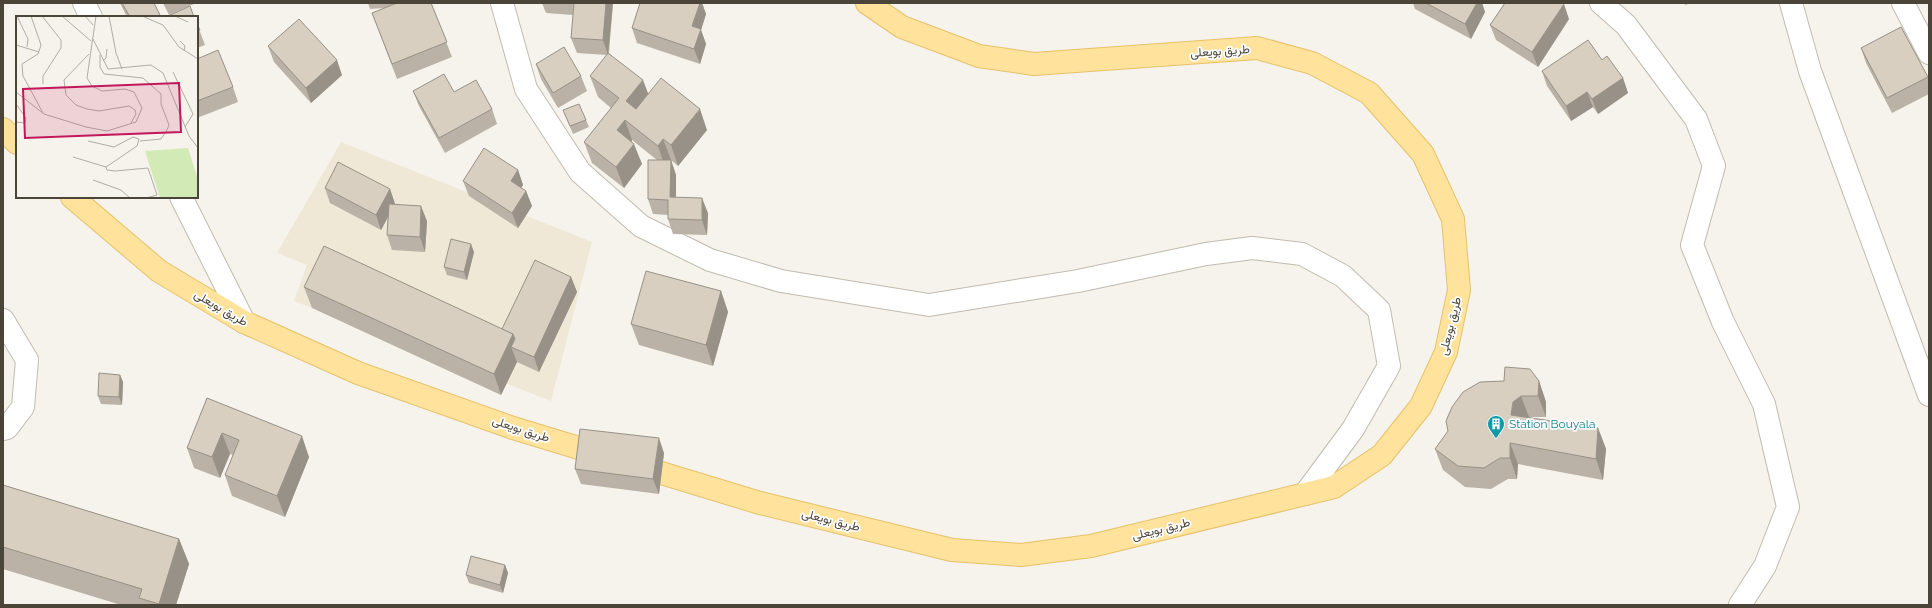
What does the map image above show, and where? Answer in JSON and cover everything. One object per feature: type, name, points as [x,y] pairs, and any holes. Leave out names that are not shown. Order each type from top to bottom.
[{"type":"main road","name":"طريق بويعلى","points":[[73,198],[159,271],[244,322],[358,373],[513,428],[760,503],[952,550],[1021,555],[1091,546],[1334,487],[1382,455],[1421,406],[1446,352],[1459,290],[1453,219],[1423,154],[1369,93],[1312,63],[1256,48],[1034,64],[978,56],[902,27],[867,3]]},
{"type":"main road","points":[[3,129],[16,142]]},
{"type":"street","points":[[84,3],[90,16]]},
{"type":"street","points":[[502,3],[526,89],[580,172],[641,226],[710,260],[781,281],[929,305],[1078,281],[1206,254],[1252,248],[1302,254],[1343,276],[1379,310],[1389,366],[1353,429],[1305,494]]},
{"type":"street","points":[[1602,3],[1626,25],[1696,119],[1714,166],[1692,245],[1723,322],[1764,404],[1788,507],[1765,566],[1740,605]]},
{"type":"street","points":[[1791,3],[1810,71],[1929,395]]},
{"type":"street","points":[[1903,3],[1929,53]]},
{"type":"street","points":[[182,198],[244,322]]},
{"type":"street","points":[[3,320],[27,360],[23,407],[7,428],[3,429]]},
{"type":"shaded area","points":[[341,142],[592,242],[551,401],[294,301],[307,265],[277,253]]},
{"type":"building","points":[[122,3],[154,3],[160,15],[158,16],[129,16]]},
{"type":"building","points":[[397,3],[431,3],[447,42],[392,64],[372,13]]},
{"type":"building","points":[[574,3],[606,3],[603,40],[571,38]]},
{"type":"building","points":[[640,3],[700,3],[692,26],[701,29],[694,49],[632,28]]},
{"type":"building","points":[[1426,3],[1477,3],[1465,24]]},
{"type":"building","points":[[1505,3],[1564,4],[1532,52],[1490,25]]},
{"type":"building","points":[[190,6],[194,16],[168,16]]},
{"type":"building","points":[[299,19],[337,60],[306,88],[268,46]]},
{"type":"building","points":[[1901,27],[1928,77],[1887,98],[1861,48]]},
{"type":"building","points":[[1588,40],[1602,60],[1607,56],[1623,78],[1592,99],[1587,92],[1566,106],[1542,71]]},
{"type":"building","points":[[564,47],[581,76],[553,93],[536,64]]},
{"type":"building","points":[[218,50],[233,87],[198,101],[198,59]]},
{"type":"building","points":[[608,53],[643,80],[626,101],[636,109],[661,78],[700,109],[671,145],[663,139],[658,146],[625,120],[617,130],[634,144],[616,167],[584,142],[619,98],[590,76]]},
{"type":"building","points":[[444,74],[454,92],[476,80],[492,109],[439,138],[413,91]]},
{"type":"building","points":[[579,104],[586,120],[570,126],[563,110]]},
{"type":"building","points":[[484,148],[518,170],[511,181],[526,191],[512,213],[463,181]]},
{"type":"building","points":[[648,160],[671,160],[670,197],[702,198],[702,220],[668,219],[668,200],[648,199]]},
{"type":"building","points":[[338,162],[390,189],[376,215],[325,188]]},
{"type":"building","points":[[389,204],[421,206],[420,237],[387,235]]},
{"type":"building","points":[[451,239],[471,244],[464,272],[444,267]]},
{"type":"building","points":[[324,246],[513,334],[494,374],[304,287]]},
{"type":"building","points":[[535,260],[571,277],[534,357],[511,347],[515,339],[513,334],[502,329]]},
{"type":"building","points":[[646,271],[721,291],[706,345],[631,324]]},
{"type":"building","points":[[1505,367],[1530,369],[1539,381],[1538,396],[1521,396],[1513,402],[1511,415],[1598,428],[1596,459],[1510,443],[1510,458],[1500,458],[1484,468],[1458,466],[1435,449],[1448,431],[1446,421],[1452,407],[1463,392],[1480,382],[1504,381]]},
{"type":"building","points":[[99,373],[120,375],[119,397],[98,396]]},
{"type":"building","points":[[207,398],[302,436],[277,496],[225,475],[239,440],[222,433],[212,457],[187,448]]},
{"type":"building","points":[[580,429],[659,438],[653,479],[575,469]]},
{"type":"building","points":[[3,485],[179,539],[159,604],[139,598],[142,589],[3,547]]},
{"type":"building","points":[[471,556],[505,565],[500,585],[466,575]]},
{"type":"place","name":"Station Bouyala","points":[[1496,439]]}]
